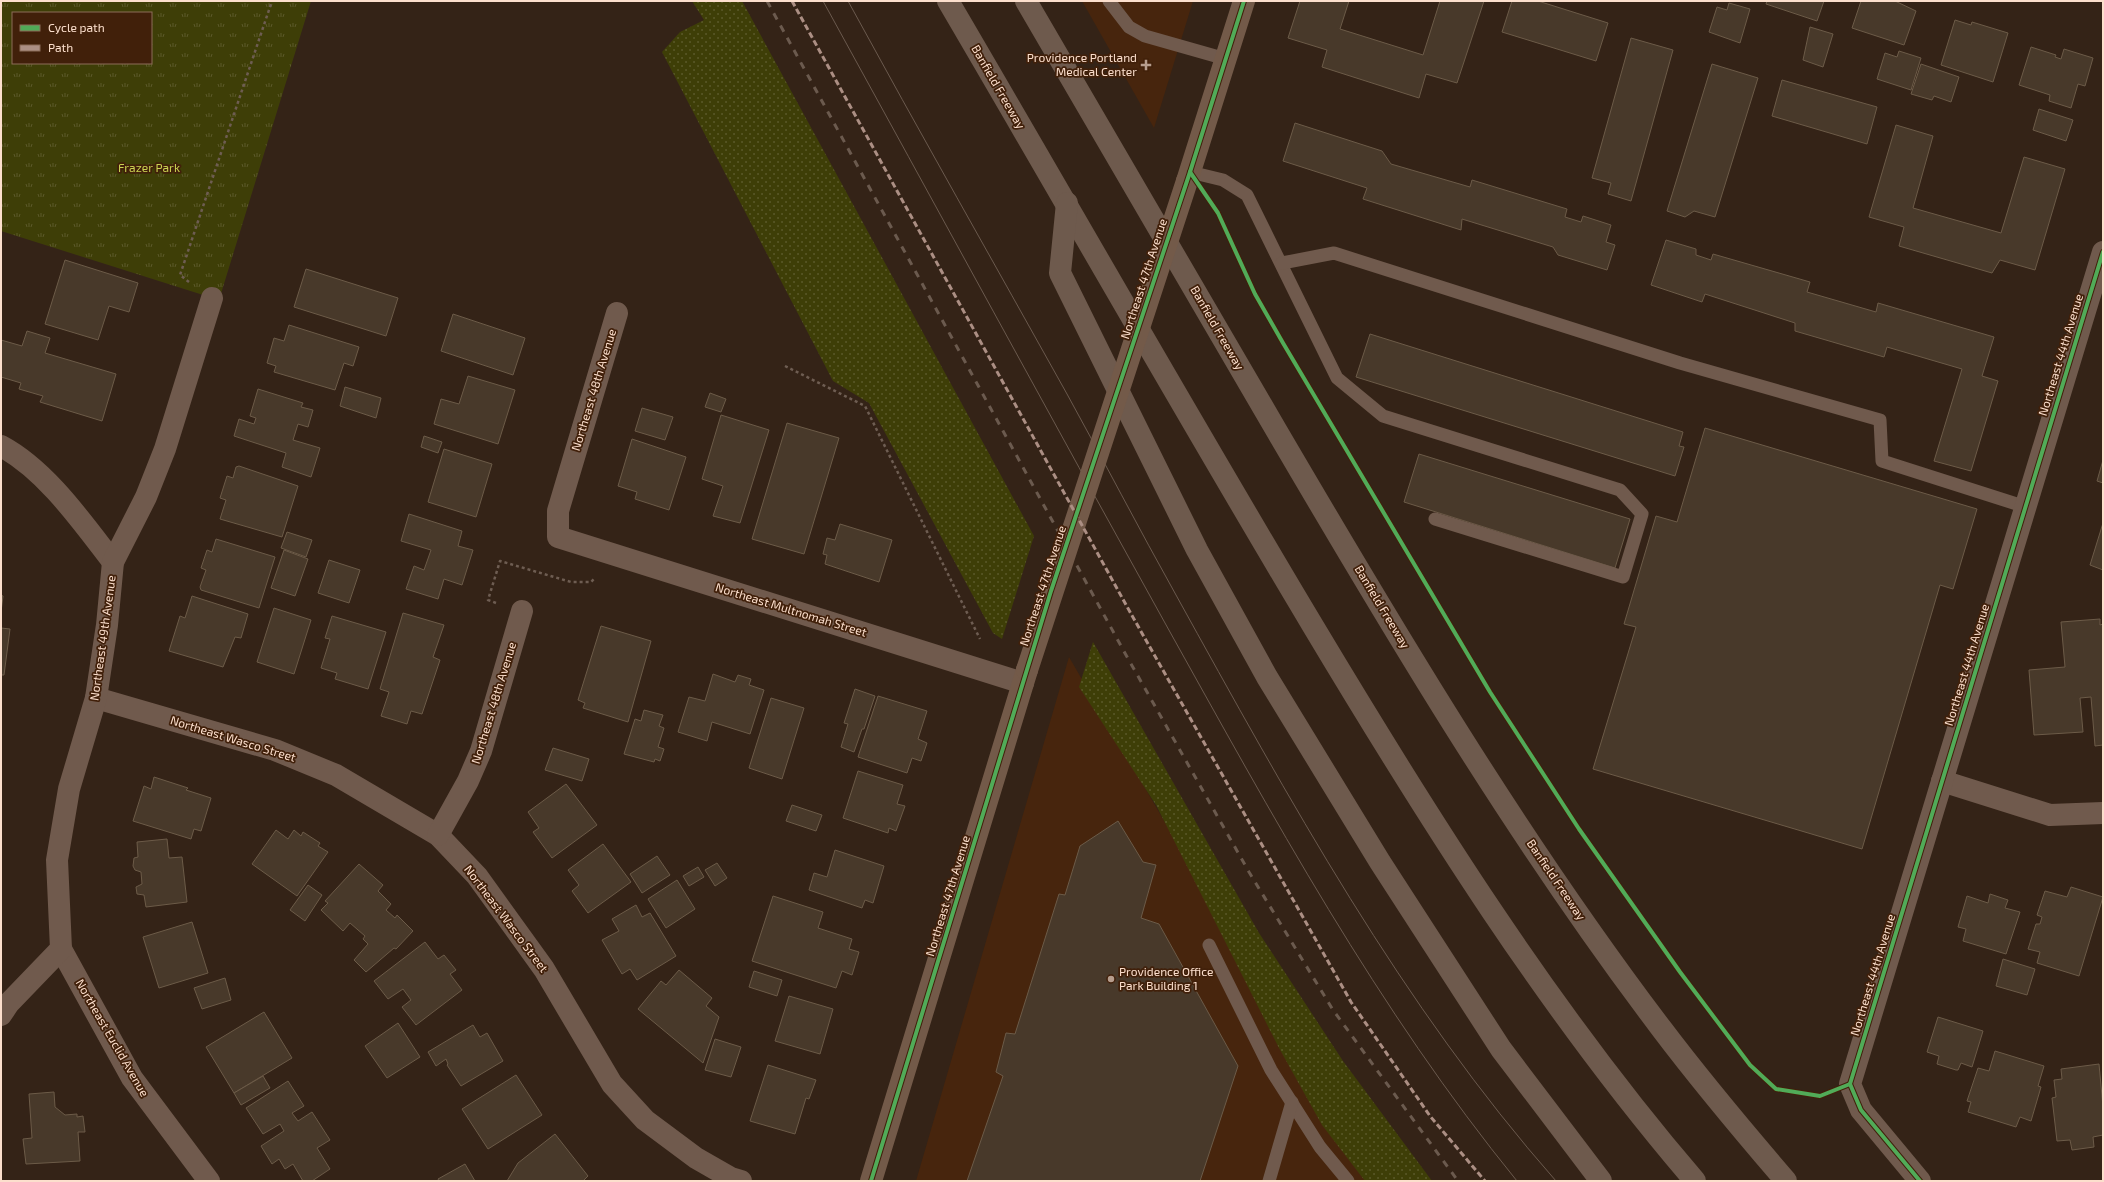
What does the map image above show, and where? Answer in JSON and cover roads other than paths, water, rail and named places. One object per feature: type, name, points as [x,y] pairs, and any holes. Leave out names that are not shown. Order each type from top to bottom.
[{"type":"highway","name":"Banfield Freeway","points":[[948,1],[1270,554],[1401,770],[1539,978],[1606,1070],[1695,1181]]},
{"type":"highway","name":"Banfield Freeway","points":[[1026,1],[1331,523],[1481,767],[1586,925],[1661,1028],[1734,1120],[1786,1181]]},
{"type":"highway","points":[[1066,204],[1060,273],[1211,576],[1267,678],[1384,868],[1501,1049],[1601,1181]]},
{"type":"main road","name":"Northeast 47th Avenue","points":[[871,1181],[1025,676],[1244,1]]},
{"type":"street","name":"Northeast 44th Avenue","points":[[1920,1181],[1861,1110],[1850,1084],[2026,507],[2100,277],[2103,252]]},
{"type":"street","name":"Northeast 49th Avenue","points":[[61,949],[57,860],[61,827],[69,790],[96,698],[107,625],[113,562],[146,497],[166,448],[212,298]]},
{"type":"street","name":"Northeast 48th Avenue","points":[[558,537],[558,511],[617,313]]},
{"type":"street","points":[[1,446],[14,453],[41,476],[113,562]]},
{"type":"street","name":"Northeast Multnomah Street","points":[[558,537],[982,670],[1025,676]]},
{"type":"street","name":"Northeast 48th Avenue","points":[[438,835],[468,781],[481,751],[522,611]]},
{"type":"street","name":"Northeast Wasco Street","points":[[96,698],[275,750],[336,775],[438,835],[477,876],[544,968],[612,1084],[645,1120],[696,1158],[731,1178],[741,1181]]},
{"type":"street","points":[[1942,781],[2050,815],[2103,812]]},
{"type":"street","points":[[1,1015],[9,1003],[61,949]]},
{"type":"street","name":"Northeast Euclid Avenue","points":[[61,949],[132,1078],[209,1181]]},
{"type":"lane","points":[[1109,1],[1129,27],[1145,36],[1226,59]]},
{"type":"lane","points":[[1188,176],[1223,180],[1247,195],[1337,378],[1383,416],[1620,490],[1642,514],[1623,577],[1435,519]]},
{"type":"lane","points":[[1282,264],[1334,253],[1680,363],[1880,420],[1882,461],[2026,507]]},
{"type":"lane","points":[[1209,945],[1271,1070],[1320,1147],[1348,1181]]},
{"type":"lane","points":[[1269,1181],[1292,1102]]},
{"type":"tram line","points":[[823,1],[1122,545],[1286,839],[1372,979],[1418,1048],[1466,1116],[1517,1181]]},
{"type":"tram line","points":[[848,1],[1067,394],[1218,672],[1305,824],[1397,972],[1447,1044],[1500,1114],[1556,1181]]},
{"type":"railway","points":[[767,1],[1126,655],[1249,872],[1333,1010],[1458,1181]]},
{"type":"place","name":"Providence Portland Medical Center","points":[[1146,65]]},
{"type":"place","name":"Providence Office Park Building 1","points":[[1111,979]]},
{"type":"park label","name":"Frazer Park","points":[[149,168]]}]
